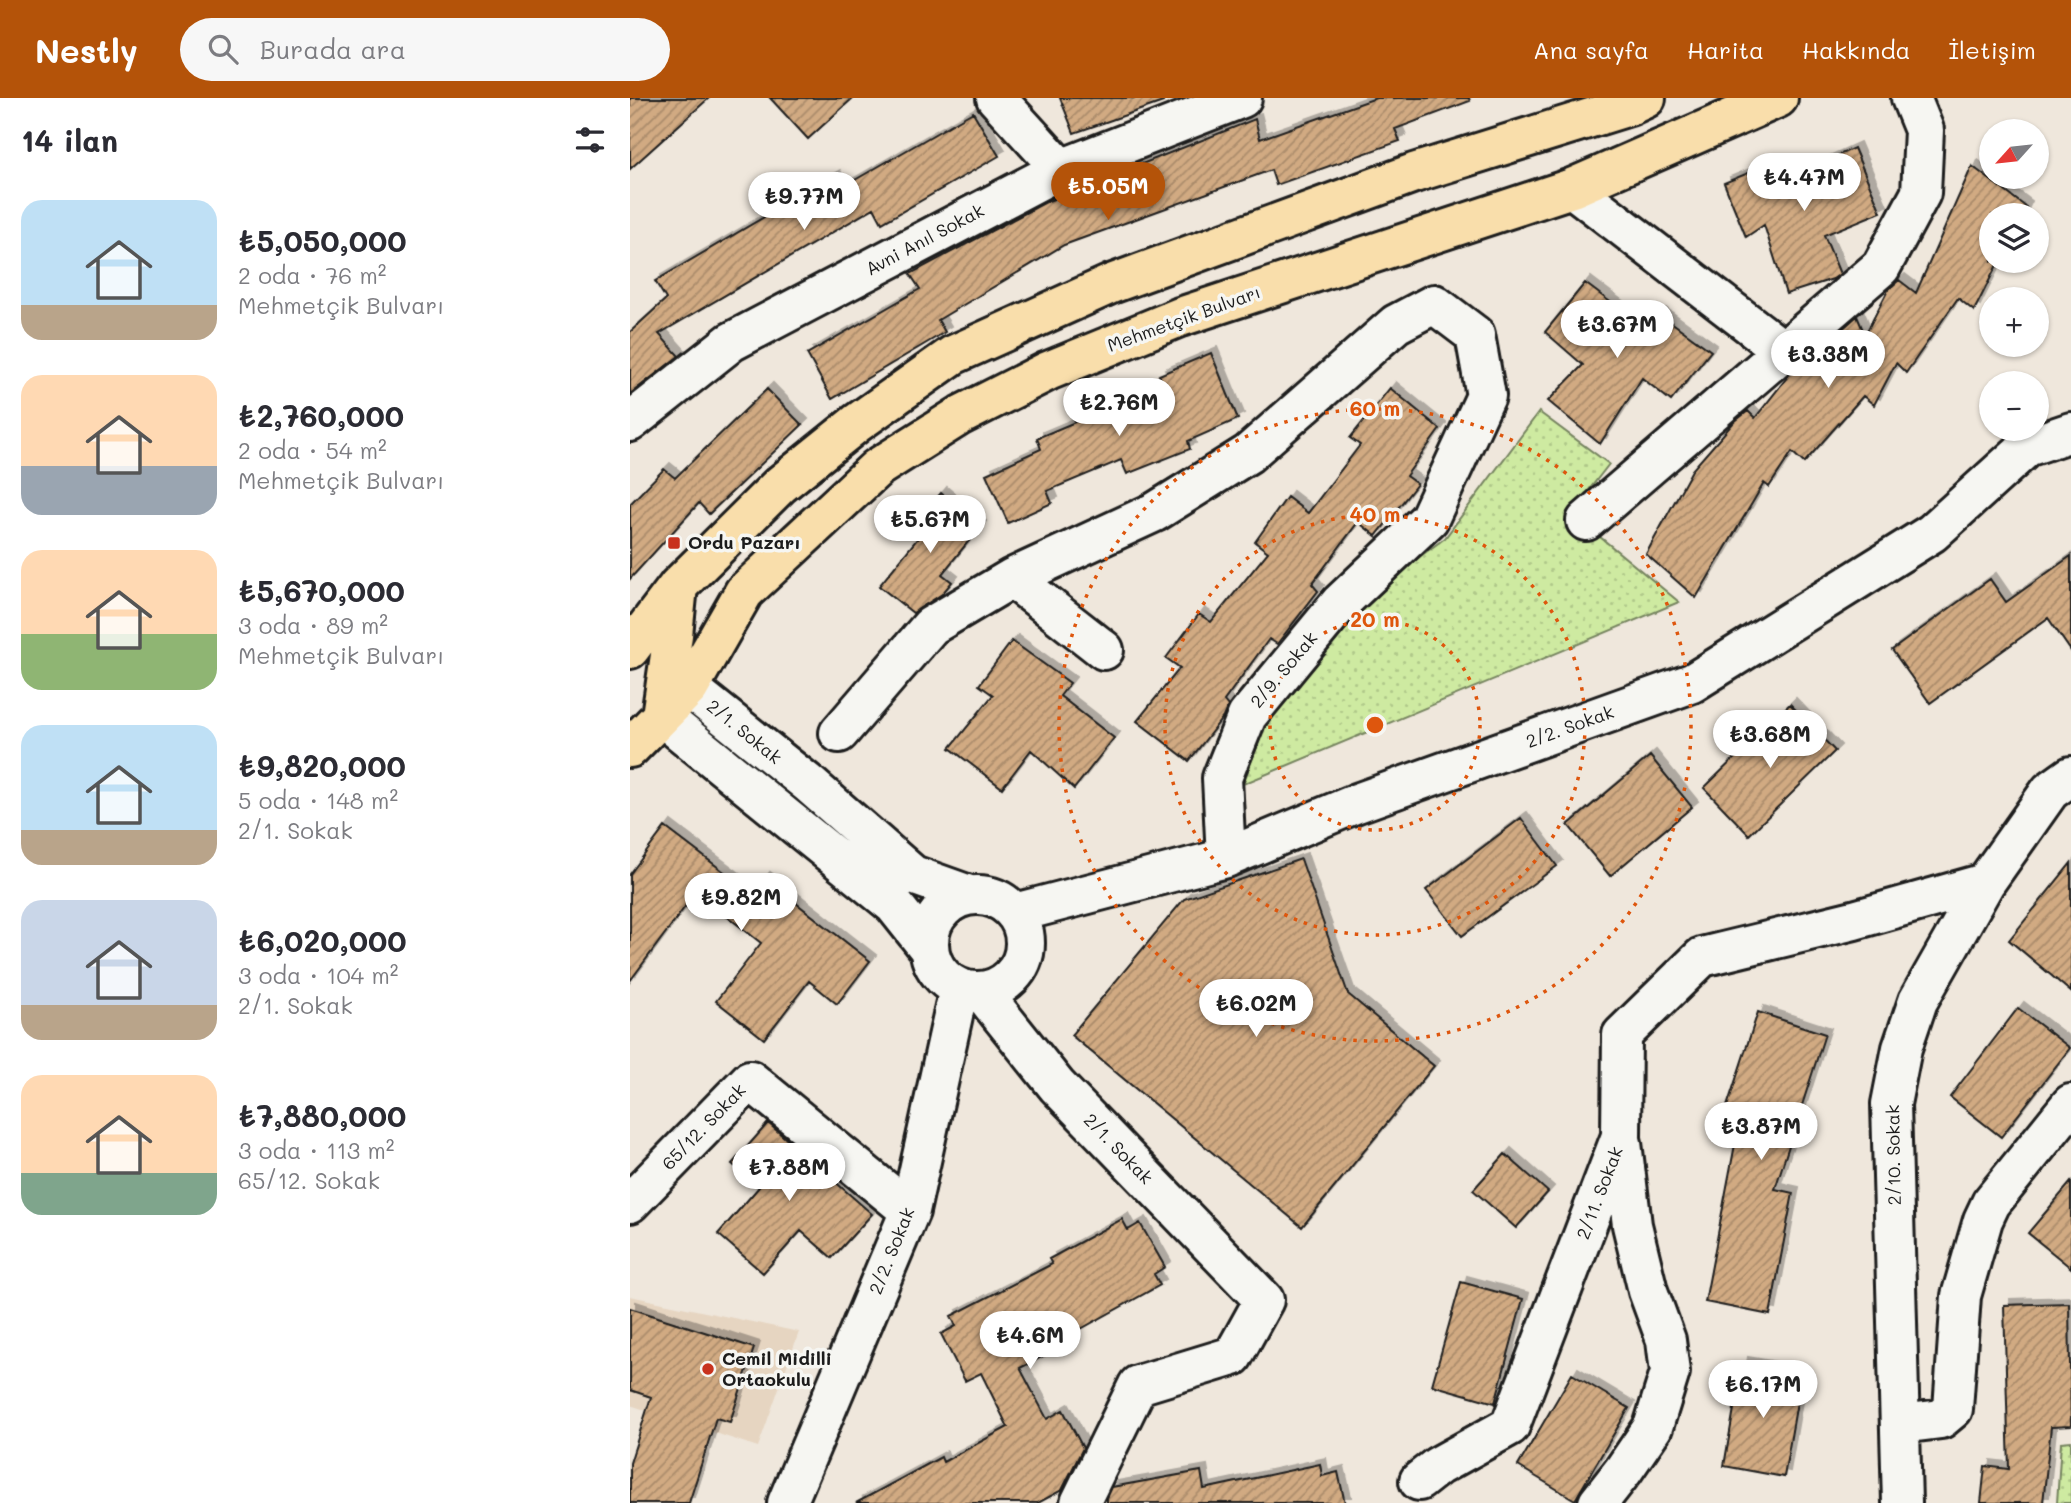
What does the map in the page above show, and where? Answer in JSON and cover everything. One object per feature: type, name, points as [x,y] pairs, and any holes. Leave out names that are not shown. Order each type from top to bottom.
[{"type":"main road","points":[[630,649],[678,586],[780,485],[857,423],[953,355],[1111,284],[1414,173],[1629,106],[1646,98]]},
{"type":"main road","name":"Mehmetçik Bulvarı","points":[[630,748],[661,702],[744,592],[877,468],[961,415],[1048,371],[1180,317],[1572,188],[1778,98]]},
{"type":"main road","points":[[661,702],[674,635],[678,586]]},
{"type":"street","points":[[996,98],[1061,169]]},
{"type":"street","name":"Avni Anıl Sokak","points":[[630,422],[731,342],[1061,169],[1242,98]]},
{"type":"street","points":[[1586,521],[1881,267],[1921,193],[1924,130],[1911,98]]},
{"type":"street","points":[[1572,188],[1784,351]]},
{"type":"street","name":"2/9. Sokak","points":[[1012,578],[1155,512],[1248,453],[1396,324],[1434,304],[1475,335],[1486,396],[1429,519],[1340,603],[1247,716],[1222,778],[1226,858]]},
{"type":"street","name":"2/2. Sokak","points":[[1015,913],[1226,858],[1357,803],[1692,683],[1932,533],[2027,447],[2071,432]]},
{"type":"street","points":[[839,733],[931,626],[1012,578],[1104,650]]},
{"type":"street","points":[[661,702],[894,905],[929,949]]},
{"type":"street","name":"2/1. Sokak","points":[[661,702],[809,783],[913,875],[969,895]]},
{"type":"street","name":"2/10. Sokak","points":[[1902,1503],[1891,1104],[1902,1048],[1918,1001],[1985,883],[2050,792],[2071,776]]},
{"type":"street","name":"2/11. Sokak","points":[[1419,1481],[1438,1466],[1510,1426],[1621,1136],[1622,1035],[1702,957],[1854,920],[1985,883]]},
{"type":"street","points":[[982,895],[1006,904],[1015,913],[1022,926],[1024,956],[1008,980],[995,988],[970,989],[948,981],[939,973],[932,961],[929,934],[934,920],[943,908],[955,899],[982,895]]},
{"type":"street","name":"2/1. Sokak","points":[[970,989],[1057,1086],[1264,1300],[1233,1356],[1138,1385],[1080,1503]]},
{"type":"street","name":"2/2. Sokak","points":[[787,1503],[910,1212],[970,989]]},
{"type":"street","name":"65/12. Sokak","points":[[630,1203],[750,1080],[910,1212]]},
{"type":"street","points":[[1901,1424],[1941,1419],[1953,1409],[1961,1296],[1983,1220],[1991,1203],[2071,1104]]},
{"type":"street","points":[[1598,1503],[1653,1427],[1670,1372],[1667,1340],[1648,1291],[1632,1225],[1621,1136]]},
{"type":"shaded area","name":"Cemil Midilli Ortaokulu","points":[[630,1296],[799,1332],[758,1447],[630,1405]]},
{"type":"green space","points":[[1539,412],[1609,464],[1571,513],[1679,602],[1243,784],[1269,715],[1365,597],[1445,538]]},
{"type":"green space","points":[[2071,1441],[2071,1503],[2057,1503],[2061,1442]]},
{"type":"building","points":[[630,98],[709,98],[630,169]]},
{"type":"building","points":[[770,98],[853,98],[808,139]]},
{"type":"building","points":[[1060,98],[1162,98],[1163,102],[1074,133]]},
{"type":"building","points":[[1376,98],[1469,98],[1470,101],[1395,129],[1400,141],[1276,185],[1271,170],[1064,245],[938,320],[945,332],[832,399],[807,354],[920,289],[910,274],[1046,202],[1255,119],[1260,139]]},
{"type":"building","points":[[973,112],[999,156],[882,223],[874,208],[659,334],[679,356],[630,394],[630,332],[666,299],[655,281],[834,176],[841,188]]},
{"type":"building","points":[[1854,148],[1881,212],[1824,235],[1840,274],[1833,279],[1786,294],[1764,225],[1746,237],[1724,183],[1777,161],[1786,179]]},
{"type":"building","points":[[1972,166],[1979,171],[1979,189],[2002,189],[2021,203],[1979,203],[1979,273],[1993,273],[1986,287],[1979,287],[1979,301],[1974,311],[1958,298],[1906,373],[1896,363],[1874,405],[1863,396],[1804,463],[1792,452],[1769,487],[1764,483],[1696,598],[1646,554],[1692,470],[1734,422],[1748,411],[1755,418],[1789,375],[1799,367],[1807,373],[1831,339],[1857,316],[1865,335],[1888,290],[1899,280],[1916,293]]},
{"type":"building","points":[[1585,283],[1646,329],[1660,314],[1711,351],[1671,401],[1642,378],[1600,444],[1548,401],[1583,365],[1545,332]]},
{"type":"building","points":[[1211,353],[1238,419],[1188,441],[1190,449],[1127,474],[1121,460],[1047,491],[1052,503],[1008,523],[986,474],[1041,449],[1037,438],[1082,419],[1166,390],[1159,375]]},
{"type":"building","points":[[1390,388],[1440,429],[1406,476],[1417,484],[1376,536],[1358,522],[1312,584],[1318,591],[1277,644],[1269,639],[1224,701],[1228,706],[1223,717],[1189,761],[1137,721],[1180,668],[1166,658],[1199,614],[1211,622],[1268,552],[1255,542],[1287,497],[1308,513],[1360,445],[1350,438]]},
{"type":"building","points":[[767,389],[802,425],[709,514],[699,503],[630,579],[630,504],[664,469],[675,478]]},
{"type":"building","points":[[941,493],[980,527],[942,574],[952,582],[942,594],[913,613],[879,586],[918,538],[909,531]]},
{"type":"building","points":[[2071,556],[2071,651],[2048,618],[1930,703],[1892,650],[1990,579],[2006,602]]},
{"type":"building","points":[[1012,641],[1070,683],[1060,696],[1114,738],[1074,789],[1031,750],[1002,788],[950,748],[993,695],[979,685]]},
{"type":"building","points":[[1790,704],[1835,751],[1749,835],[1704,788]]},
{"type":"building","points":[[1650,756],[1692,807],[1610,876],[1568,825]]},
{"type":"building","points":[[1521,818],[1557,866],[1462,936],[1426,890]]},
{"type":"building","points":[[665,827],[752,893],[764,878],[870,961],[837,1004],[809,981],[764,1039],[716,1001],[761,943],[696,892],[630,981],[630,874]]},
{"type":"building","points":[[1301,859],[1348,994],[1434,1066],[1302,1227],[1071,1035],[1184,899]]},
{"type":"building","points":[[2071,863],[2071,992],[2009,940]]},
{"type":"building","points":[[2018,1008],[2070,1048],[2001,1137],[1950,1097]]},
{"type":"building","points":[[1758,1012],[1825,1034],[1775,1189],[1793,1193],[1770,1315],[1705,1302],[1737,1134],[1720,1128]]},
{"type":"building","points":[[768,1123],[872,1214],[832,1258],[801,1231],[763,1273],[718,1234],[759,1187],[732,1164]]},
{"type":"building","points":[[1505,1154],[1548,1192],[1516,1228],[1473,1190]]},
{"type":"building","points":[[2071,1182],[2071,1268],[2028,1233]]},
{"type":"building","points":[[1122,1219],[1128,1230],[1140,1223],[1165,1267],[1154,1274],[1160,1285],[1052,1345],[1055,1350],[1020,1368],[1047,1419],[1063,1410],[1083,1448],[1062,1490],[1038,1503],[856,1503],[941,1457],[943,1462],[1008,1427],[981,1373],[965,1381],[941,1334],[956,1326],[951,1316],[1052,1264],[1049,1259]]},
{"type":"building","points":[[1461,1282],[1523,1299],[1495,1403],[1432,1385]]},
{"type":"building","points":[[2069,1303],[2071,1426],[2051,1427],[2043,1503],[1981,1503],[1985,1466],[2009,1469],[2004,1305]]},
{"type":"building","points":[[630,1308],[754,1348],[730,1422],[716,1418],[689,1503],[630,1503],[630,1463],[651,1397],[630,1390]]},
{"type":"building","points":[[1742,1363],[1802,1373],[1784,1477],[1724,1466]]},
{"type":"building","points":[[1572,1374],[1629,1408],[1575,1500],[1518,1466]]},
{"type":"building","points":[[1320,1464],[1322,1476],[1338,1472],[1345,1503],[1107,1503],[1112,1487],[1201,1471],[1204,1489]]},
{"type":"place","name":"Ordu Pazarı","points":[[674,543]]},
{"type":"place","name":"Cemil Midilli Ortaokulu","points":[[708,1369]]}]
